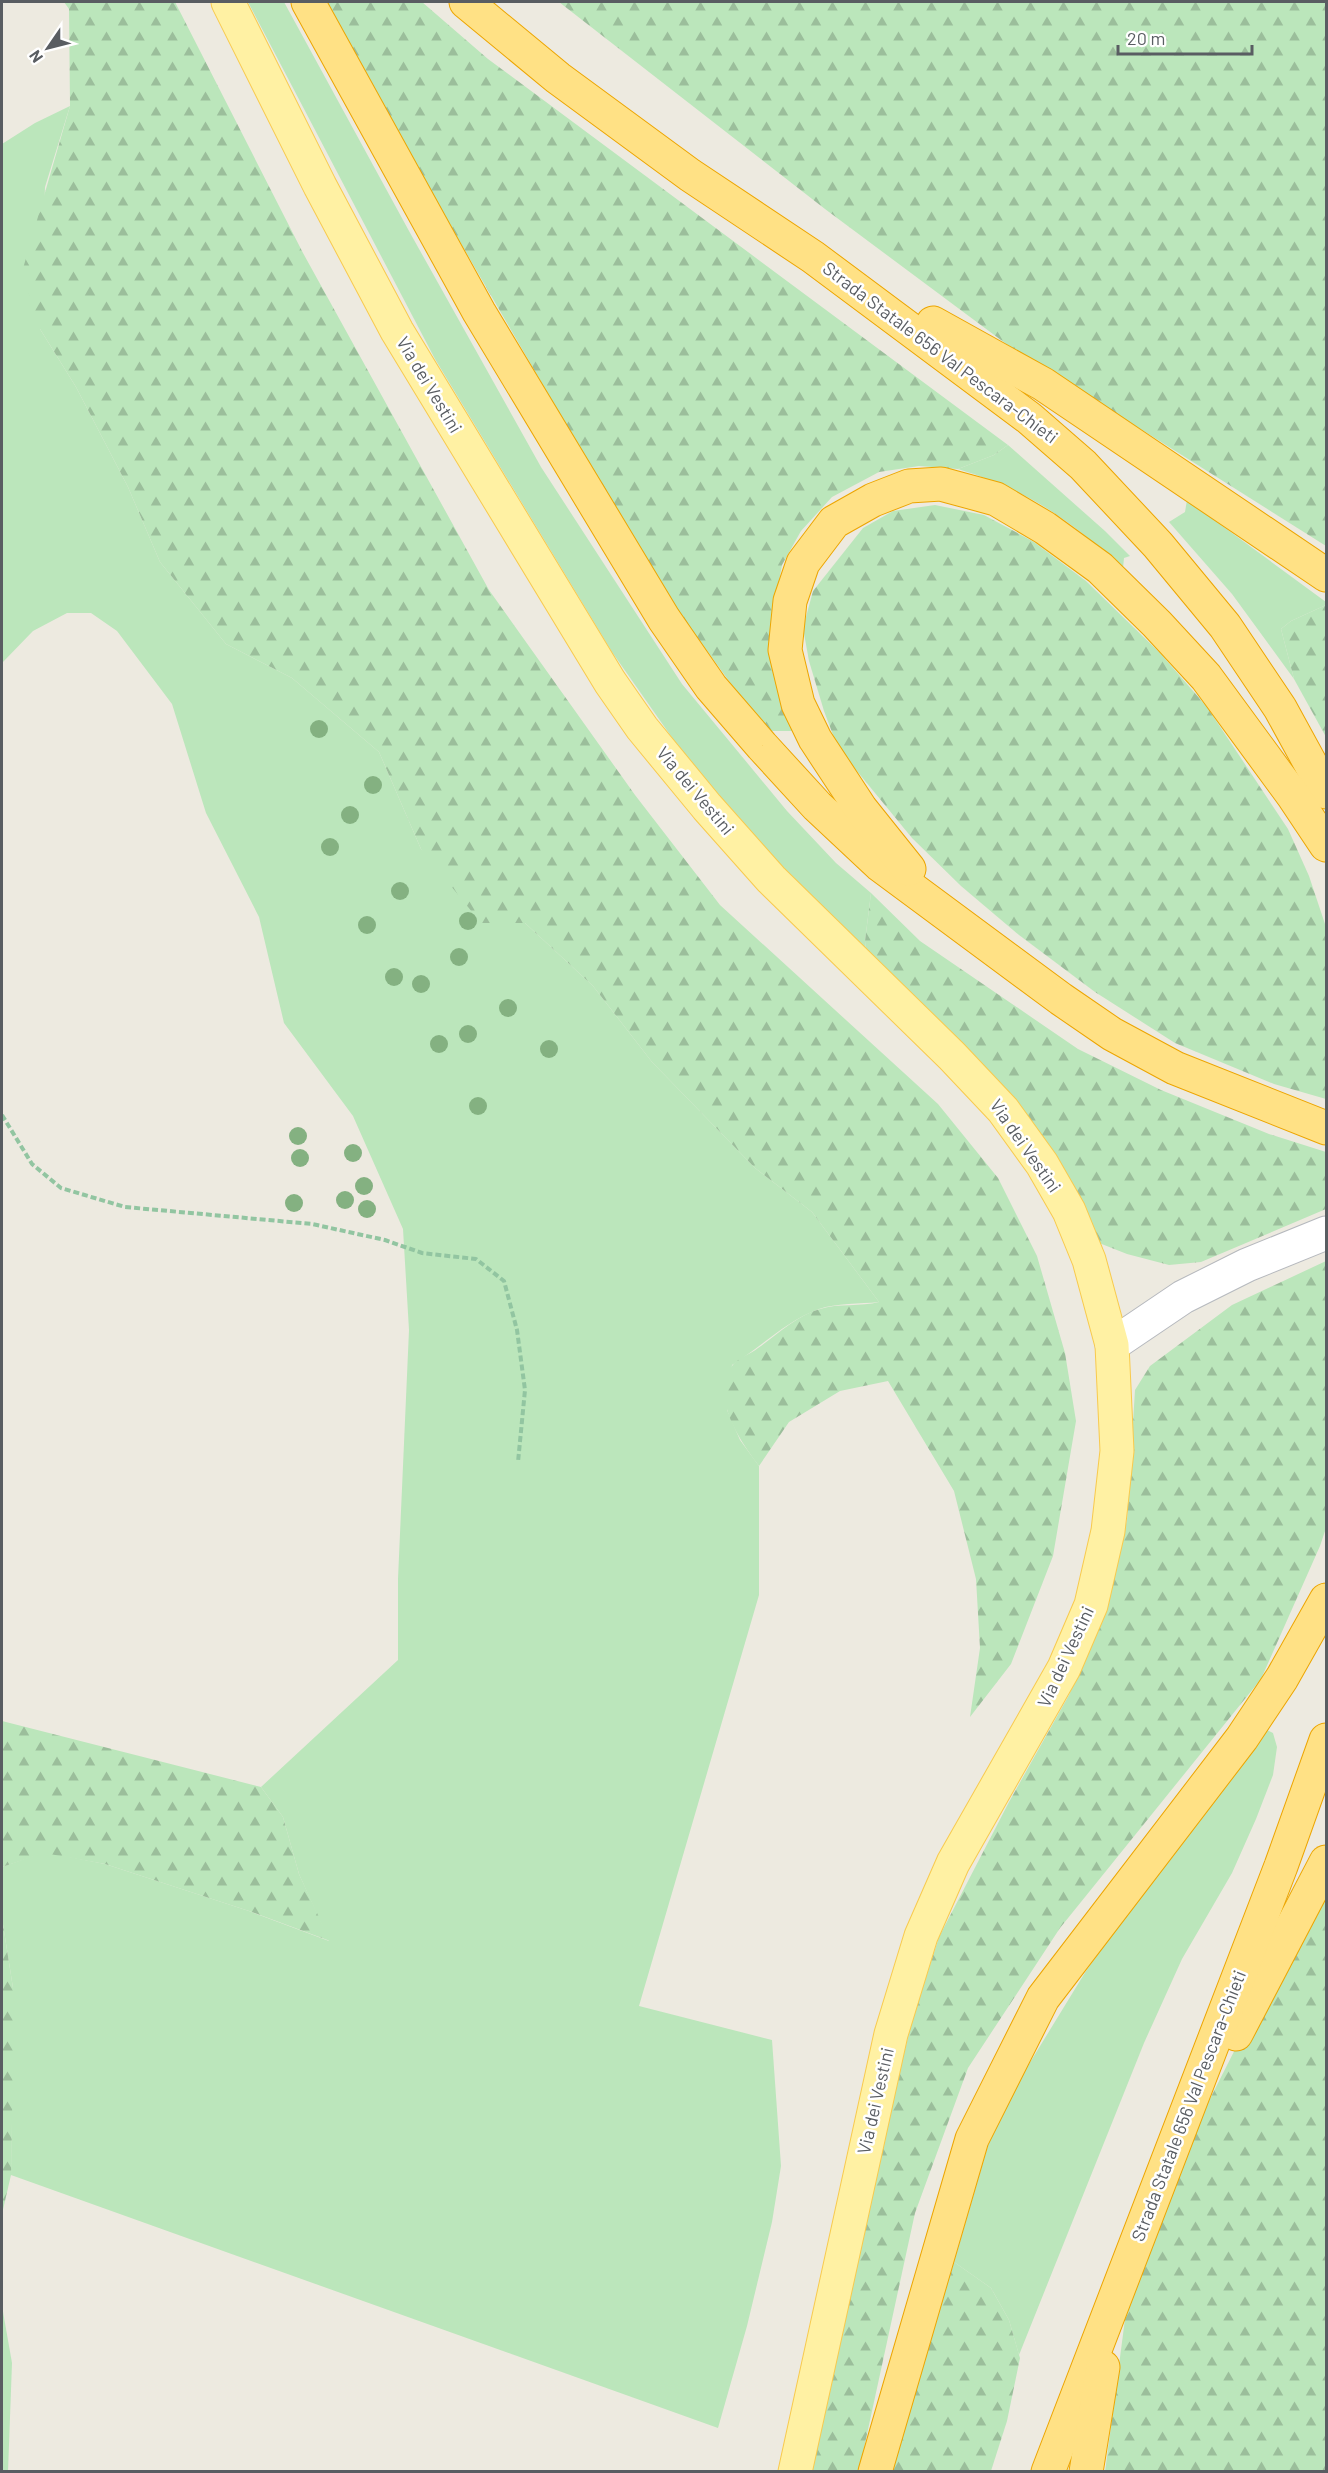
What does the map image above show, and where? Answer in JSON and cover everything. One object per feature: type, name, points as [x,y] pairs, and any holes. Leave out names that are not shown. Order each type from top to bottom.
[{"type":"highway","points":[[308,2],[479,312],[664,619],[711,687],[817,806],[880,865],[1060,999],[1123,1040],[1175,1068],[1326,1128]]},
{"type":"highway","name":"Strada Statale 656 Val Pescara-Chieti","points":[[466,2],[558,78],[614,120],[690,175],[813,257],[1029,418],[1090,473],[1158,544],[1225,626],[1280,708],[1326,792]]},
{"type":"highway","points":[[813,257],[1043,384],[1326,575]]},
{"type":"highway","points":[[957,921],[898,856],[861,809],[814,740],[798,704],[786,650],[790,601],[803,563],[834,522],[873,500],[909,486],[941,484],[996,499],[1045,528],[1100,568],[1157,624],[1206,677],[1294,797],[1326,845]]},
{"type":"highway","points":[[875,2472],[972,2139],[1043,1998],[1242,1738],[1282,1678],[1326,1600]]},
{"type":"highway","name":"Strada Statale 656 Val Pescara-Chieti","points":[[1048,2472],[1167,2165],[1326,1740]]},
{"type":"highway","points":[[1167,2165],[1326,1862]]},
{"type":"highway","points":[[1086,2472],[1113,2300]]},
{"type":"main road","name":"Via dei Vestini","points":[[228,2],[320,186],[397,331],[610,682],[642,728],[707,807],[771,879],[952,1056],[1003,1110],[1042,1164],[1069,1211],[1089,1260],[1112,1345],[1117,1450],[1108,1531],[1091,1605],[1064,1668],[953,1863],[921,1936],[891,2034],[795,2472]]},
{"type":"street","points":[[1112,1345],[1183,1297],[1247,1265],[1326,1233]]},
{"type":"path","points":[[2,1115],[32,1164],[61,1188],[125,1207],[312,1224],[386,1240],[422,1253],[476,1259],[504,1281],[517,1330],[525,1390],[518,1462]]},
{"type":"green space","points":[[64,2],[175,2],[303,253],[489,590],[635,795],[720,905],[938,1104],[998,1178],[1037,1256],[1065,1353],[1076,1421],[1053,1556],[1011,1664],[970,1717],[980,1648],[976,1579],[954,1491],[888,1381],[840,1391],[789,1422],[759,1466],[736,1431],[726,1405],[724,1391],[726,1378],[734,1363],[795,1321],[811,1312],[827,1307],[879,1302],[812,1212],[755,1168],[652,1062],[593,986],[525,923],[481,923],[421,849],[379,752],[292,678],[226,644],[160,562],[128,487],[76,387],[40,329],[22,272],[70,106],[69,9]]},
{"type":"green space","points":[[248,2],[284,2],[541,467],[682,684],[787,811],[836,863],[871,893],[865,941],[866,952],[776,860],[687,759],[612,652],[435,359]]},
{"type":"green space","points":[[321,2],[422,2],[488,59],[1008,445],[994,455],[958,469],[919,466],[879,472],[832,497],[801,531],[782,565],[772,619],[796,731],[765,731],[674,605],[573,437]]},
{"type":"green space","points":[[559,2],[1326,2],[1326,546],[1009,346],[825,209]]},
{"type":"green space","points":[[70,106],[45,187],[40,329],[76,387],[128,487],[160,562],[226,644],[292,678],[379,752],[421,849],[525,923],[593,986],[652,1062],[755,1168],[812,1212],[879,1302],[833,1306],[807,1314],[732,1365],[727,1410],[740,1440],[759,1466],[759,1595],[639,2006],[772,2040],[781,2166],[772,2222],[747,2326],[718,2428],[11,2175],[13,1988],[2,1918],[2,1867],[44,1852],[105,1864],[249,1911],[329,1941],[299,1874],[283,1817],[261,1787],[398,1660],[398,1579],[409,1330],[403,1229],[353,1116],[284,1023],[259,917],[206,813],[172,704],[117,631],[91,613],[67,613],[33,631],[2,663],[2,144],[35,123]]},
{"type":"green space","points":[[1008,445],[1130,556],[1124,558],[1123,568],[1047,508],[1006,487],[958,469],[994,455]]},
{"type":"green space","points":[[1187,500],[1326,602],[1326,605],[1291,621],[1281,629],[1294,679],[1232,594],[1169,522],[1185,512]]},
{"type":"green space","points":[[935,505],[984,515],[1034,542],[1086,581],[1160,653],[1207,707],[1288,829],[1309,876],[1326,927],[1326,1099],[1274,1084],[1175,1043],[1095,992],[1019,935],[961,886],[912,838],[838,748],[809,661],[803,628],[813,591],[863,528],[893,511]]},
{"type":"green space","points":[[1326,605],[1326,737],[1294,679],[1281,629],[1291,621]]},
{"type":"green space","points":[[871,893],[920,941],[1078,1049],[1161,1090],[1269,1134],[1326,1152],[1326,1209],[1201,1262],[1169,1265],[1127,1254],[1094,1241],[866,952],[865,941]]},
{"type":"green space","points":[[1326,1261],[1326,1528],[1320,1546],[1261,1679],[1060,1928],[968,2068],[915,2213],[859,2471],[806,2472],[911,2024],[939,1937],[1009,1802],[1069,1695],[1105,1611],[1127,1520],[1135,1390],[1150,1366],[1232,1305]]},
{"type":"green space","points":[[2,1721],[261,1787],[283,1817],[299,1874],[330,1941],[249,1911],[105,1864],[44,1853],[2,1867]]},
{"type":"green space","points":[[1265,1729],[1273,1733],[1277,1747],[1273,1775],[1256,1819],[1232,1873],[1182,1959],[1144,2043],[1019,2355],[1009,2320],[991,2288],[954,2262],[996,2118],[1086,1971],[1182,1836]]},
{"type":"green space","points":[[1326,1879],[1326,2471],[1105,2472],[1130,2281],[1177,2164],[1254,2012]]},
{"type":"green space","points":[[2,1918],[13,1988],[13,2071],[11,2175],[2,2214]]},
{"type":"green space","points":[[954,2262],[991,2288],[1009,2320],[1020,2358],[1007,2421],[991,2471],[892,2472]]},
{"type":"green space","points":[[2,2306],[12,2363],[8,2472],[2,2471]]}]
